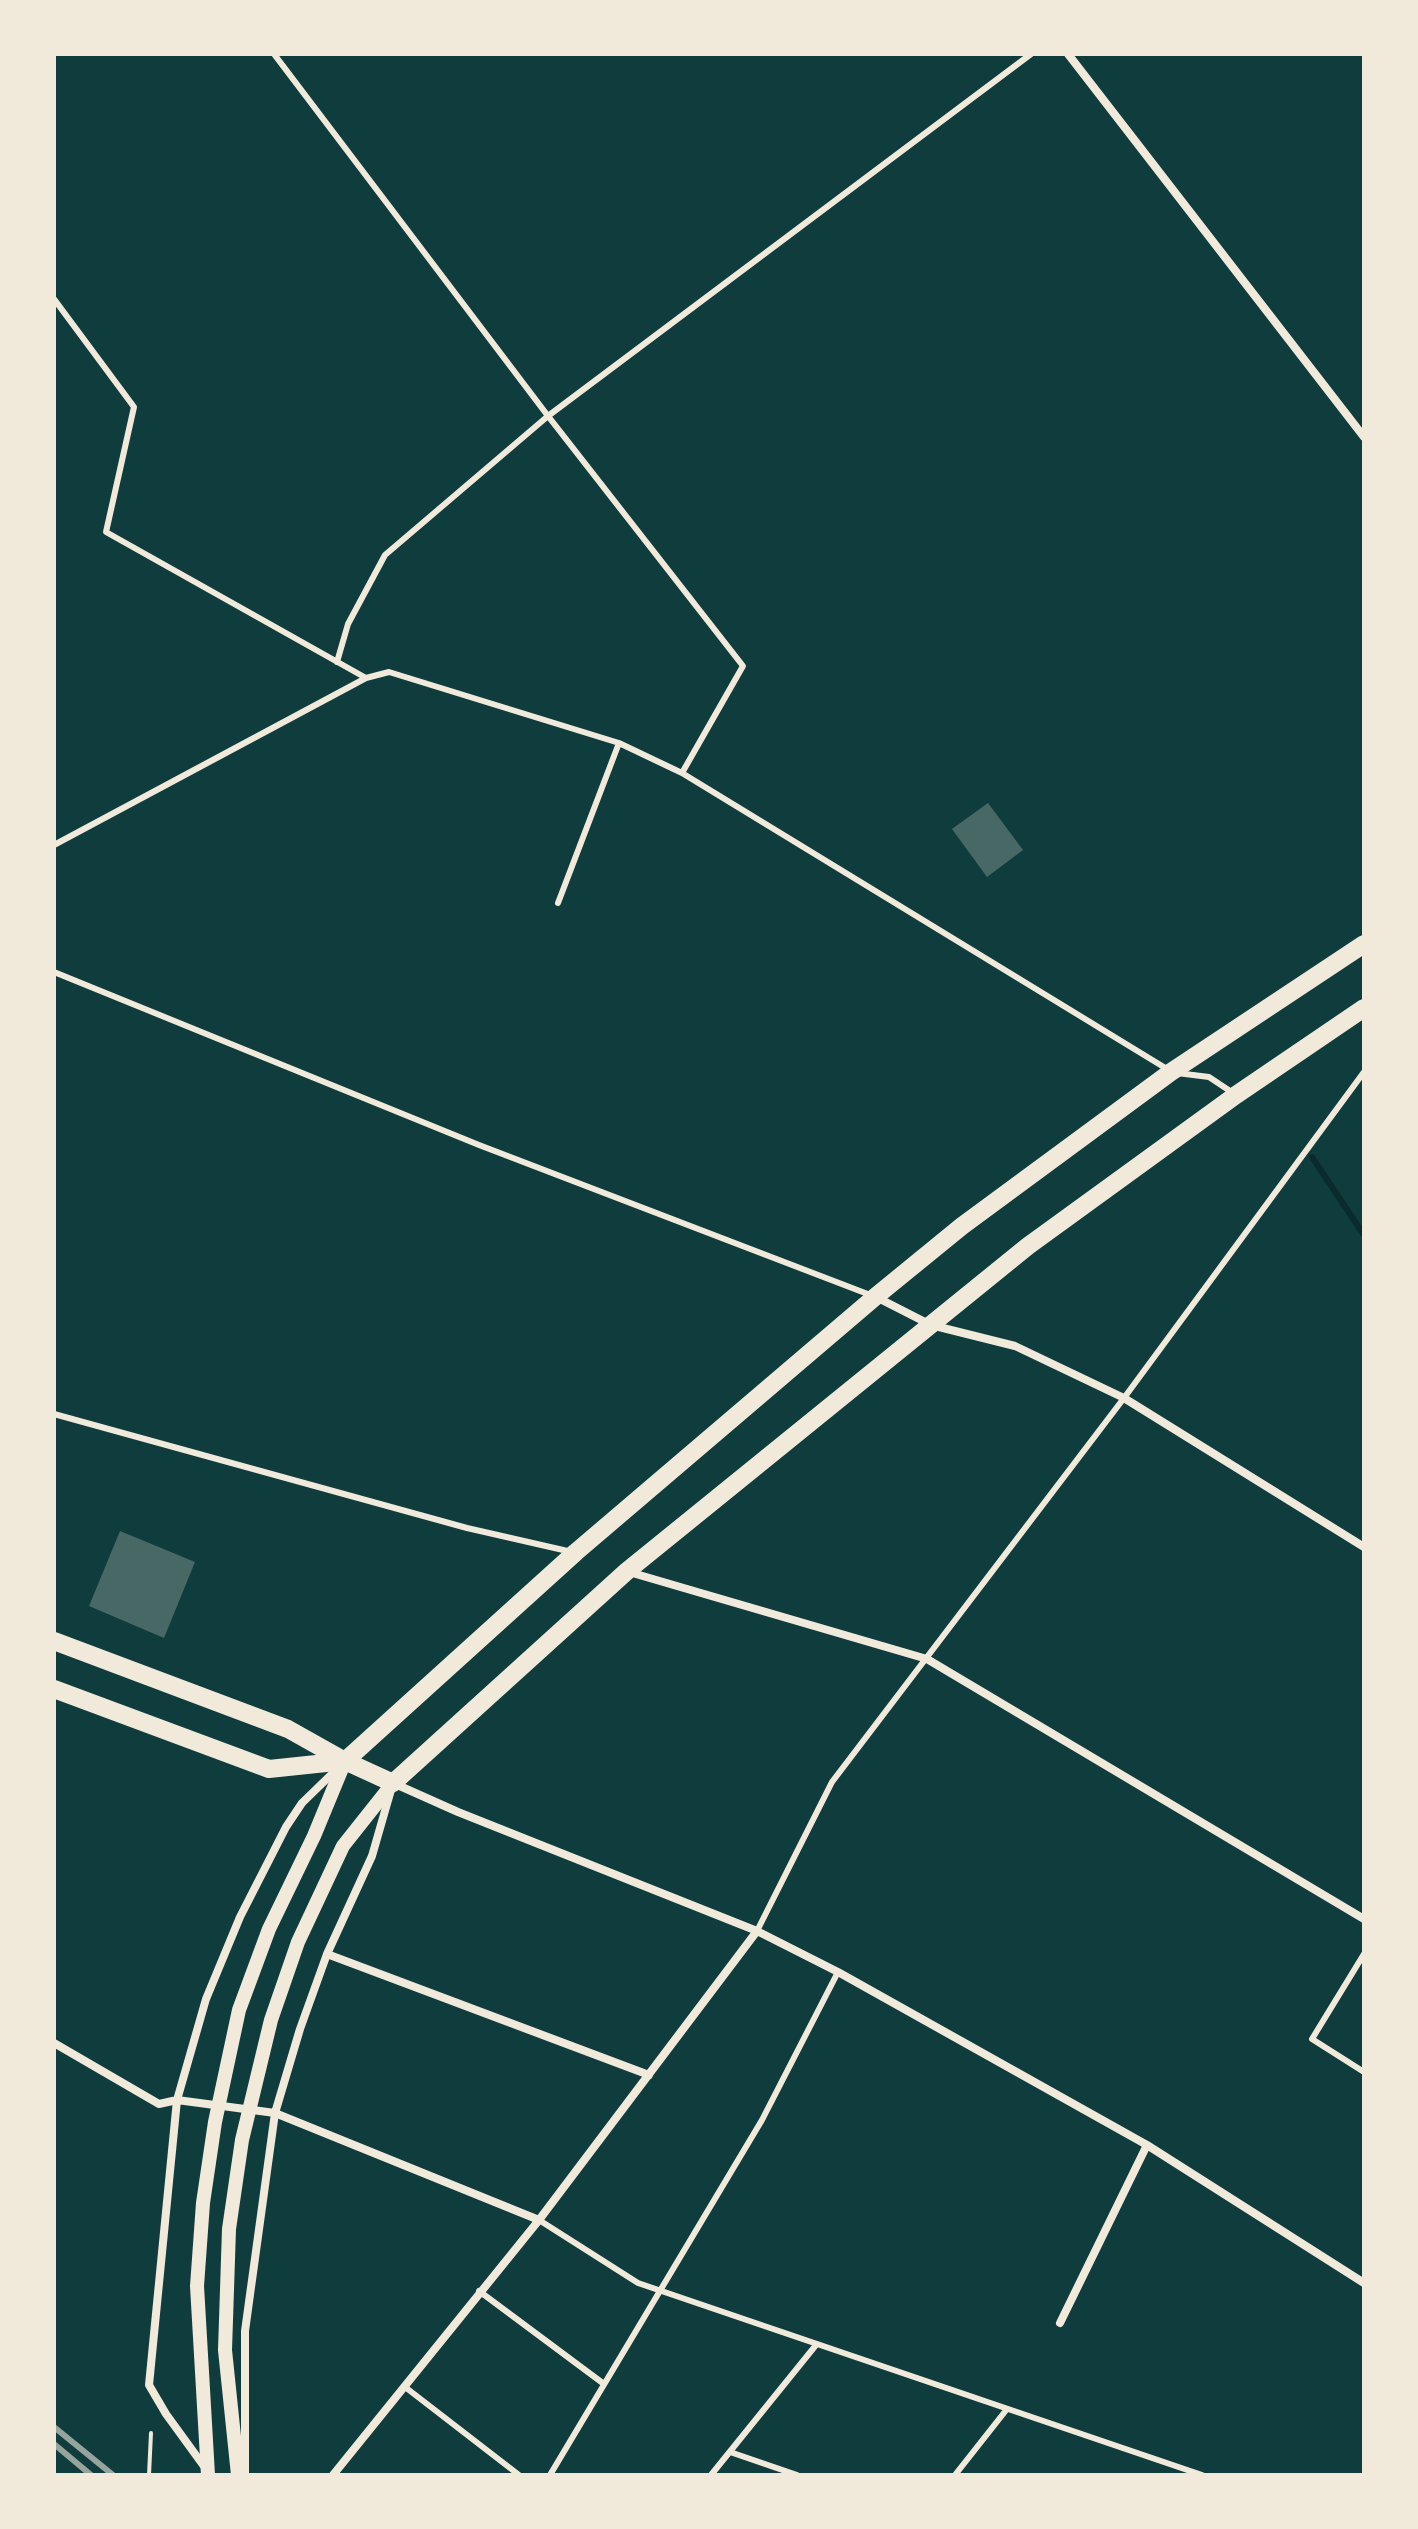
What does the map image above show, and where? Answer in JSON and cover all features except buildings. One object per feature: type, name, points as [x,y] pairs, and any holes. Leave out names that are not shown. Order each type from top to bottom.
[{"type":"main road","points":[[54,1689],[269,1769],[345,1761],[576,1552],[962,1226],[1171,1072],[1364,944]]},
{"type":"main road","points":[[54,1641],[288,1729],[393,1783],[627,1571],[1028,1246],[1236,1095],[1364,1008]]},
{"type":"street","points":[[1068,54],[1364,437]]},
{"type":"street","points":[[875,1297],[931,1325],[1015,1346],[1124,1398],[1364,1547]]},
{"type":"street","points":[[627,1571],[927,1659],[1364,1919]]},
{"type":"street","points":[[209,2475],[197,2286],[203,2203],[215,2122],[239,2010],[269,1929],[314,1836],[345,1761]]},
{"type":"street","points":[[209,2475],[149,2385],[177,2100],[206,1999],[240,1917],[286,1827],[302,1803],[345,1761]]},
{"type":"street","points":[[238,2475],[225,2350],[229,2229],[242,2140],[271,2020],[293,1955],[343,1846],[393,1783]]},
{"type":"street","points":[[393,1783],[757,1931],[838,1972],[1147,2145],[1364,2283]]},
{"type":"street","points":[[245,2475],[245,2331],[275,2113],[327,1954],[372,1856],[393,1783]]},
{"type":"street","points":[[333,2475],[539,2220],[757,1931]]},
{"type":"street","points":[[327,1954],[649,2075]]},
{"type":"street","points":[[54,2043],[159,2104],[177,2100],[275,2113],[539,2220]]},
{"type":"street","points":[[1060,2323],[1147,2145]]},
{"type":"lane","points":[[274,54],[548,416],[743,666],[682,773]]},
{"type":"lane","points":[[337,662],[348,624],[385,555],[548,416],[1031,54]]},
{"type":"lane","points":[[54,299],[134,407],[106,532],[366,678]]},
{"type":"lane","points":[[54,845],[366,678],[389,672],[619,743],[682,773],[1171,1072],[1209,1077],[1236,1095]]},
{"type":"lane","points":[[558,903],[619,743]]},
{"type":"lane","points":[[54,972],[479,1145],[875,1297]]},
{"type":"lane","points":[[757,1931],[832,1782],[1124,1398],[1364,1072]]},
{"type":"lane","points":[[54,1414],[467,1528],[576,1552]]},
{"type":"lane","points":[[1364,1954],[1312,2039],[1364,2072]]},
{"type":"lane","points":[[550,2475],[762,2120],[838,1972]]},
{"type":"lane","points":[[539,2220],[638,2283],[1202,2475]]},
{"type":"lane","points":[[479,2291],[604,2384]]},
{"type":"lane","points":[[711,2475],[816,2345]]},
{"type":"lane","points":[[405,2387],[519,2475]]},
{"type":"lane","points":[[955,2475],[1007,2409]]},
{"type":"lane","points":[[730,2452],[797,2475]]},
{"type":"path","points":[[149,2475],[151,2433]]},
{"type":"waterway","points":[[1312,1157],[1364,1235]]},
{"type":"railway","points":[[54,2427],[113,2475]]},
{"type":"railway","points":[[54,2444],[91,2475]]}]
